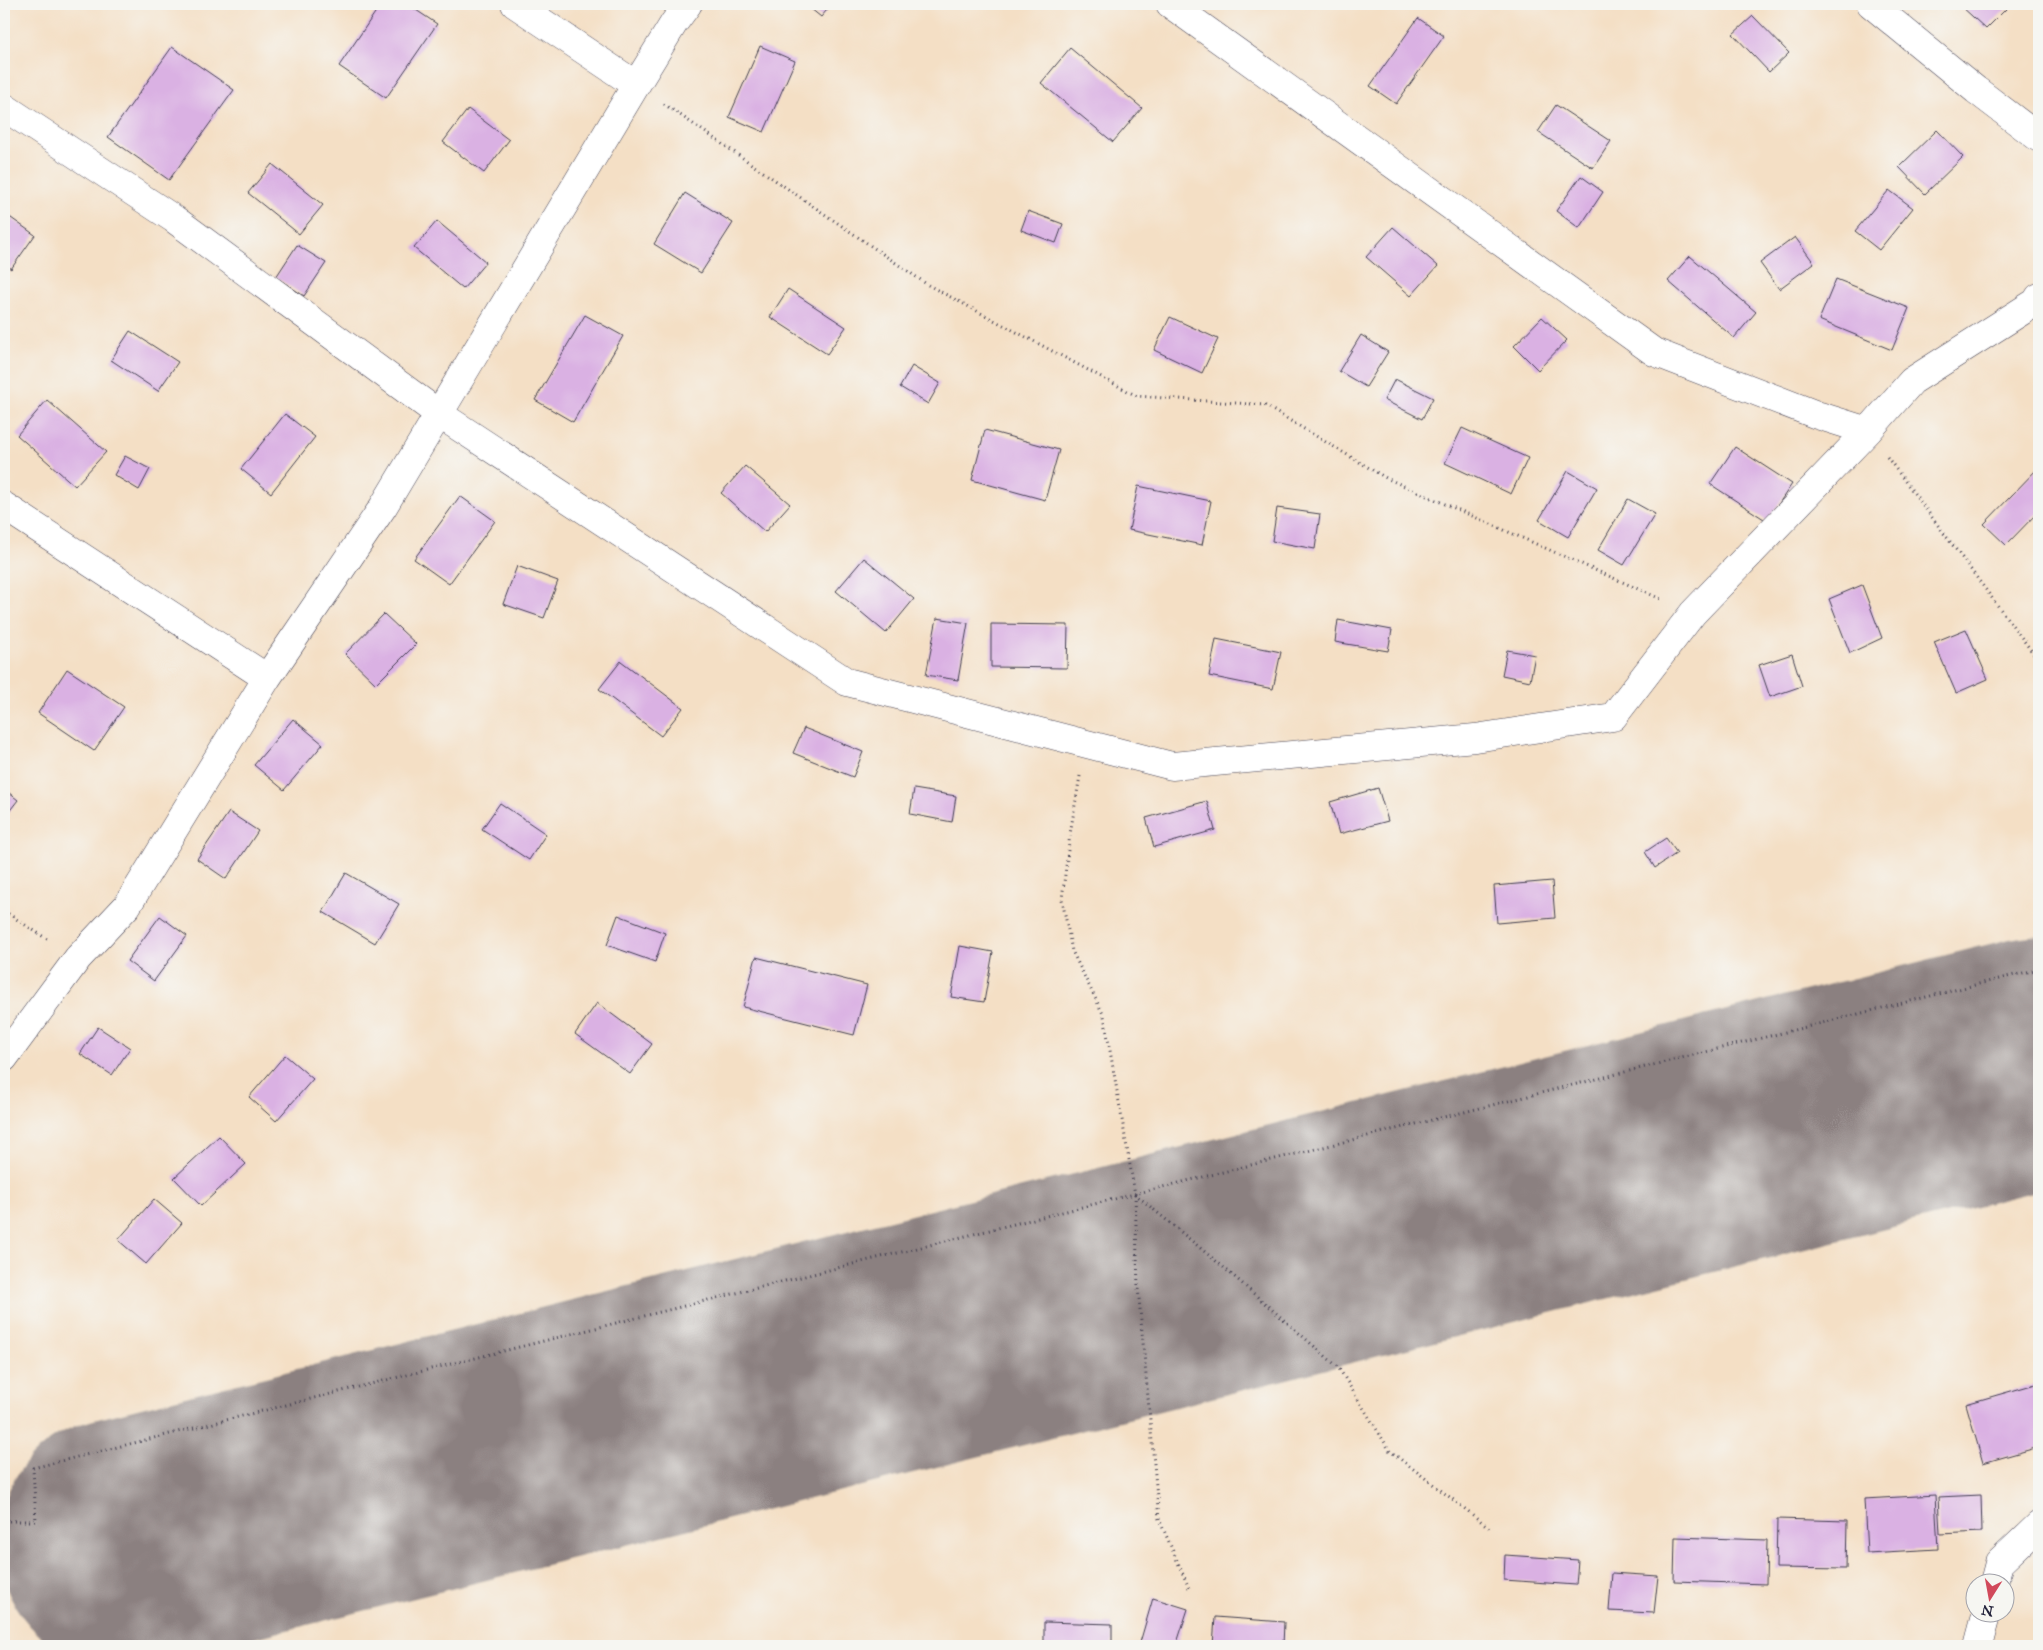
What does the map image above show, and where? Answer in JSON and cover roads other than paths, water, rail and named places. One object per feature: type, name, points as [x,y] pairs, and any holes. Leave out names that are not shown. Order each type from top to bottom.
[{"type":"street","points":[[515,4],[636,85]]},
{"type":"street","points":[[4,1058],[78,958],[127,906],[267,678],[383,507],[636,85],[674,23],[688,4]]},
{"type":"street","points":[[1170,4],[1654,352],[1817,415],[1868,431]]},
{"type":"street","points":[[1871,4],[1976,90],[2039,138]]},
{"type":"street","points":[[4,107],[174,219],[439,414],[847,682],[1172,766],[1475,738],[1612,717],[1694,613],[1868,431],[1912,381],[2036,302],[2039,297]]},
{"type":"street","points":[[4,506],[267,678]]},
{"type":"street","points":[[1997,1572],[1999,1563],[2039,1525]]},
{"type":"street","points":[[1978,1646],[1984,1622]]}]
